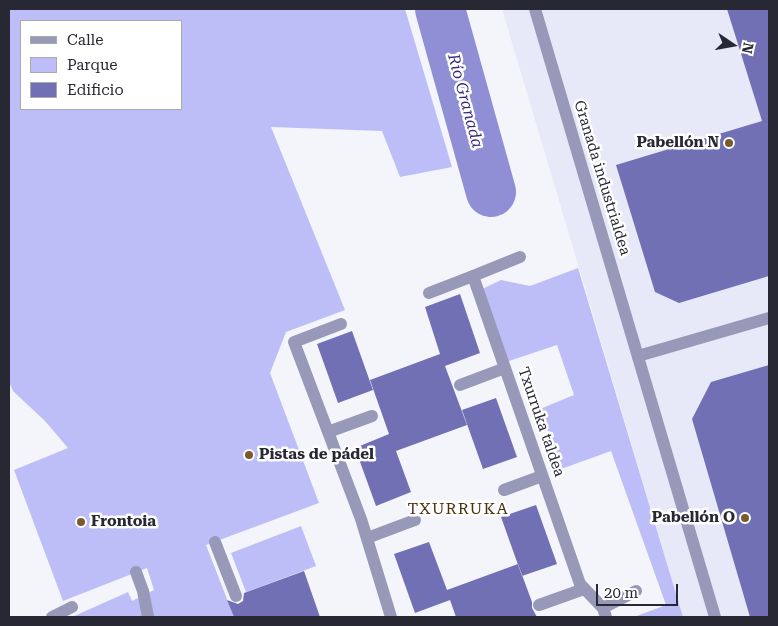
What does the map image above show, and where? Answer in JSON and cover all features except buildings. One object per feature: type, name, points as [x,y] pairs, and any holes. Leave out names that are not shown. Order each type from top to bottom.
[{"type":"street","name":"Granada industrialdea","points":[[535,9],[715,617]]},
{"type":"street","points":[[429,293],[520,257]]},
{"type":"street","name":"Txurruka taldea","points":[[472,276],[584,589],[604,613]]},
{"type":"street","points":[[638,356],[769,318]]},
{"type":"street","points":[[341,324],[294,342],[367,538],[391,617]]},
{"type":"street","points":[[460,385],[505,368]]},
{"type":"street","points":[[328,432],[372,416]]},
{"type":"street","points":[[504,490],[542,476]]},
{"type":"street","points":[[367,538],[415,520]]},
{"type":"street","points":[[215,542],[236,596]]},
{"type":"street","points":[[136,572],[143,591],[148,617]]},
{"type":"street","points":[[539,605],[584,589]]},
{"type":"street","points":[[604,613],[636,591]]},
{"type":"street","points":[[52,617],[72,607]]},
{"type":"shaded area","points":[[502,9],[769,9],[769,617],[683,617]]},
{"type":"green space","points":[[9,9],[405,9],[452,167],[400,177],[382,131],[271,127],[345,310],[286,332],[270,373],[319,503],[206,545],[234,617],[72,617],[128,592],[132,601],[154,590],[147,568],[63,601],[14,470],[68,448],[45,421],[13,391],[9,382]]},
{"type":"green space","points":[[425,9],[441,9],[491,192]]},
{"type":"green space","points":[[578,268],[683,617],[634,617],[666,605],[611,451],[561,469],[540,409],[574,395],[557,345],[503,363],[478,291],[501,280],[530,286]]},
{"type":"green space","points":[[301,526],[316,566],[246,592],[231,553]]},
{"type":"waterway","name":"Río Granada","points":[[440,9],[491,192]]},
{"type":"place","name":"Pabellón N","points":[[729,143]]},
{"type":"place","name":"Pistas de pádel","points":[[249,455]]},
{"type":"place","name":"Pabellón O","points":[[745,518]]},
{"type":"place","name":"Frontoia","points":[[81,522]]},
{"type":"district","name":"TXURRUKA","points":[[458,509]]}]
